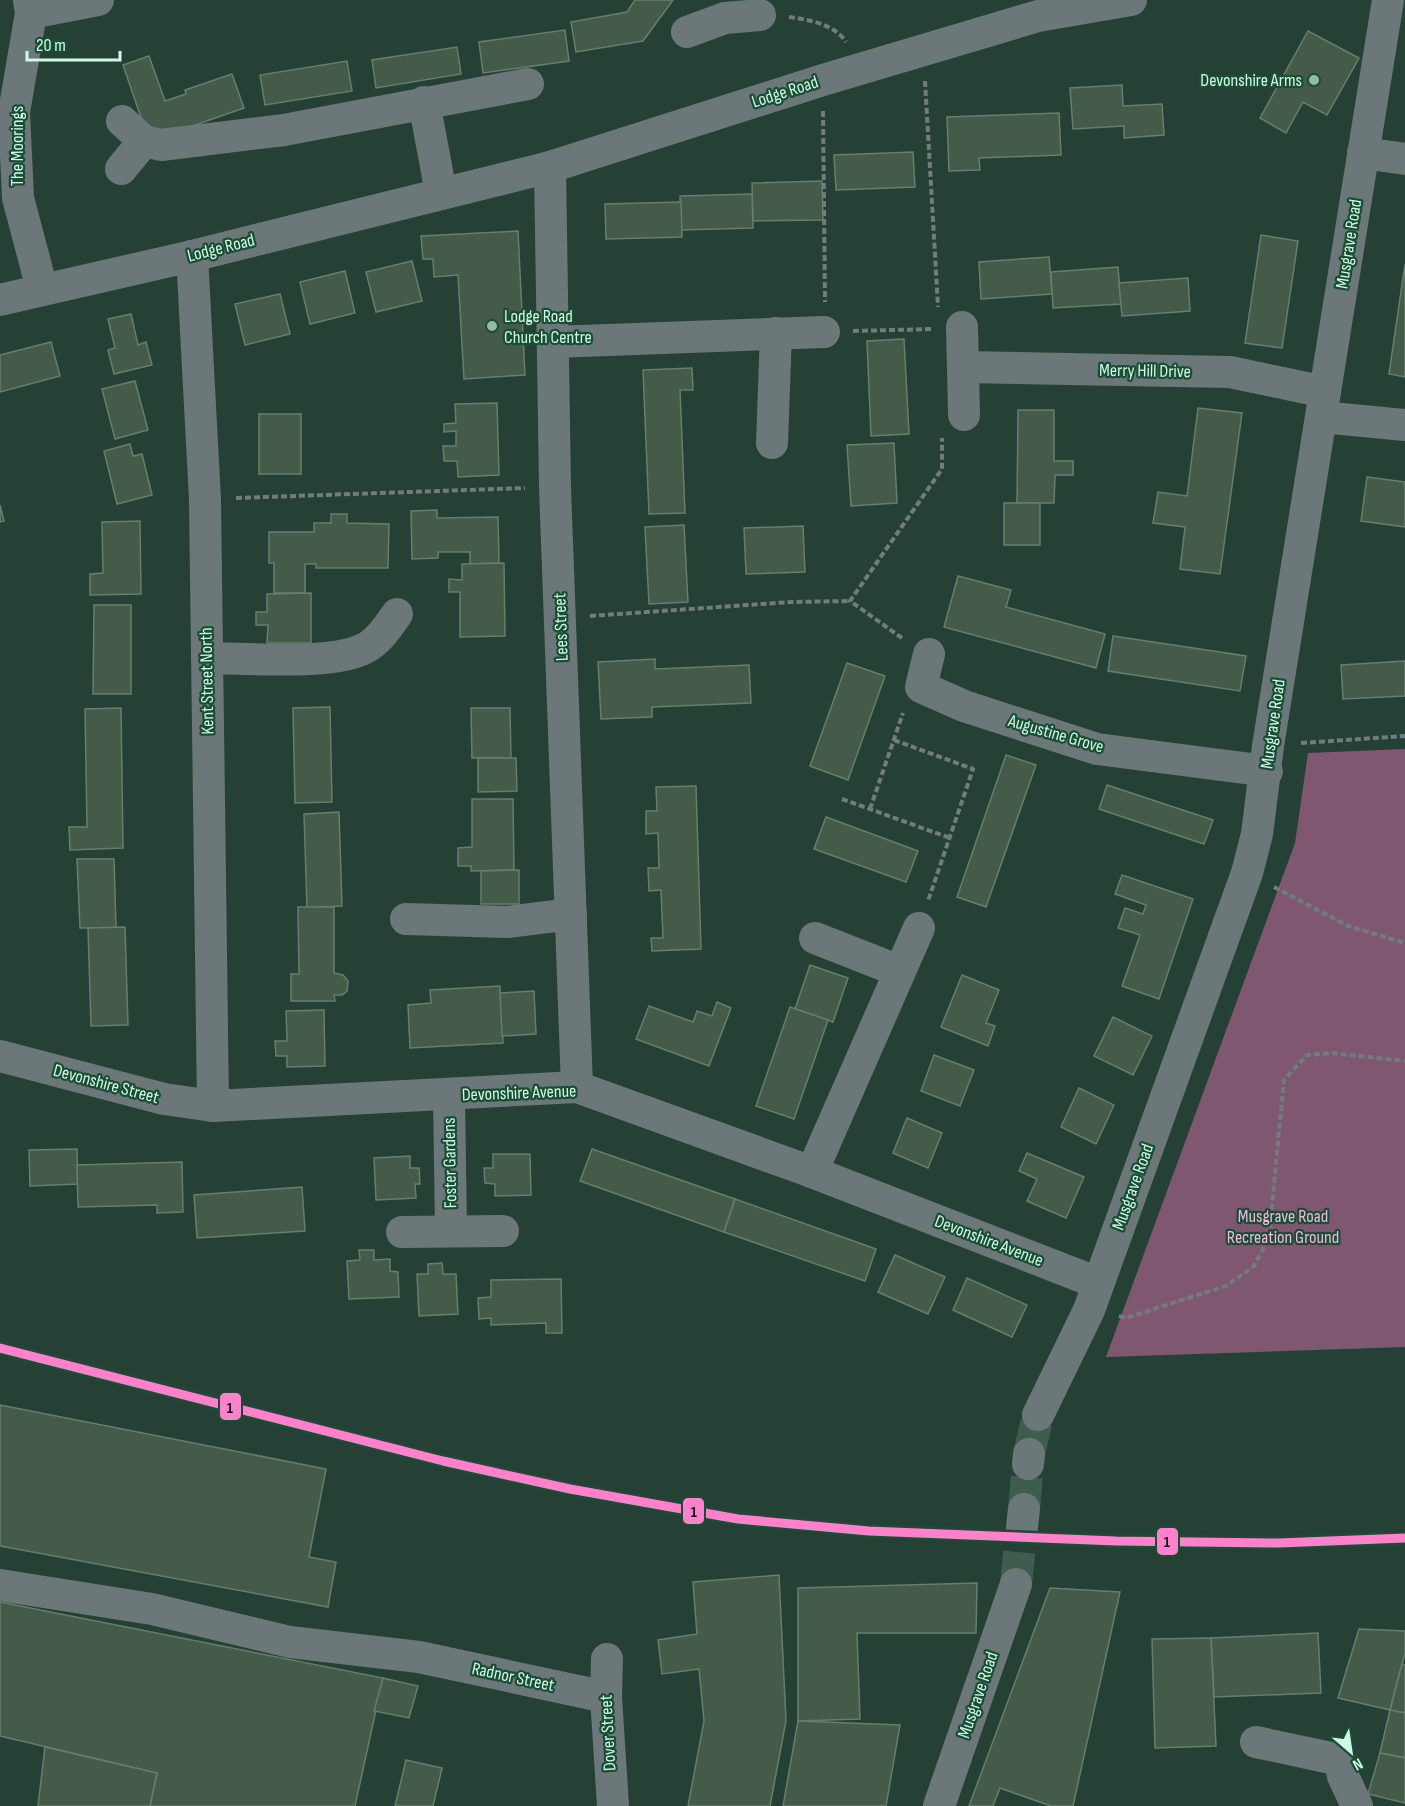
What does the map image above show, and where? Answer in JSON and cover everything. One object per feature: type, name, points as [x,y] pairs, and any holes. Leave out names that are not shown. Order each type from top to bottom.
[{"type":"street","points":[[30,6],[98,0]]},
{"type":"street","name":"Lodge Road","points":[[0,300],[192,256],[550,167],[864,67],[923,51],[1036,8],[1131,0]]},
{"type":"street","name":"Musgrave Road","points":[[1038,1415],[1094,1296],[1247,873],[1257,834],[1267,758],[1388,0]]},
{"type":"street","name":"The Moorings","points":[[30,6],[14,112],[18,198],[42,289]]},
{"type":"street","points":[[687,32],[723,9],[760,15]]},
{"type":"street","points":[[121,169],[133,131],[161,145],[284,130],[528,84]]},
{"type":"street","points":[[424,102],[441,193]]},
{"type":"street","points":[[1363,153],[1405,159]]},
{"type":"street","name":"Lees Street","points":[[550,167],[555,487],[578,1087]]},
{"type":"street","name":"Kent Street North","points":[[192,256],[205,499],[213,1106]]},
{"type":"street","points":[[946,325],[963,368],[953,424]]},
{"type":"street","points":[[554,342],[825,332]]},
{"type":"street","points":[[772,443],[776,333]]},
{"type":"street","name":"Merry Hill Drive","points":[[963,368],[1230,372],[1323,404],[1405,425]]},
{"type":"street","points":[[207,658],[329,658],[362,650],[382,635],[397,614]]},
{"type":"street","points":[[921,687],[929,654]]},
{"type":"street","name":"Augustine Grove","points":[[921,687],[964,706],[1097,749],[1267,758]]},
{"type":"street","points":[[406,919],[507,922],[571,914]]},
{"type":"street","points":[[812,1172],[898,971],[919,928]]},
{"type":"street","points":[[815,938],[898,971]]},
{"type":"street","name":"Devonshire Street","points":[[0,1056],[164,1099],[213,1106]]},
{"type":"street","name":"Devonshire Avenue","points":[[213,1106],[449,1096],[578,1087],[812,1172],[1094,1296]]},
{"type":"street","name":"Foster Gardens","points":[[449,1096],[451,1231]]},
{"type":"street","name":"Foster Gardens","points":[[402,1232],[503,1231]]},
{"type":"street","name":"Musgrave Road","points":[[939,1806],[1016,1584]]},
{"type":"street","name":"Radnor Street","points":[[0,1585],[152,1609],[290,1642],[419,1657],[606,1697]]},
{"type":"street","name":"Dover Street","points":[[607,1659],[606,1697],[613,1806]]},
{"type":"street","points":[[1256,1742],[1340,1760],[1342,1776],[1357,1806]]},
{"type":"path","points":[[760,15],[816,21],[842,35],[864,67]]},
{"type":"path","points":[[823,80],[826,220],[825,332],[946,325],[923,51]]},
{"type":"path","points":[[850,601],[942,469],[953,424]]},
{"type":"path","points":[[205,499],[555,487]]},
{"type":"path","points":[[561,618],[791,602],[850,601],[913,646],[929,654]]},
{"type":"path","points":[[870,809],[905,709],[921,687]]},
{"type":"path","points":[[1267,758],[1405,736]]},
{"type":"path","points":[[894,740],[973,769],[919,928]]},
{"type":"path","points":[[842,799],[950,838]]},
{"type":"path","points":[[1247,873],[1348,926],[1405,943]]},
{"type":"path","points":[[1094,1296],[1126,1318],[1226,1286],[1254,1266],[1269,1237],[1284,1080],[1307,1055],[1332,1053],[1405,1061]]},
{"type":"green space","name":"Musgrave Road Recreation Ground","points":[[1405,749],[1405,1347],[1106,1357],[1295,843],[1308,753]]},
{"type":"building","points":[[635,0],[673,0],[643,41],[576,52],[571,22],[627,12]]},
{"type":"building","points":[[565,30],[569,61],[483,73],[479,42]]},
{"type":"building","name":"Devonshire Arms","points":[[1308,31],[1359,58],[1327,115],[1303,102],[1286,133],[1260,118]]},
{"type":"building","points":[[457,47],[461,74],[376,88],[372,60]]},
{"type":"building","points":[[149,56],[165,101],[186,94],[185,90],[232,74],[244,108],[149,141],[123,65]]},
{"type":"building","points":[[347,61],[352,91],[265,105],[260,75]]},
{"type":"building","points":[[1122,85],[1123,106],[1162,104],[1164,135],[1124,138],[1124,126],[1073,129],[1070,88]]},
{"type":"building","points":[[1059,113],[1061,155],[979,158],[980,170],[949,171],[947,117]]},
{"type":"building","points":[[913,152],[915,187],[836,190],[834,155]]},
{"type":"building","points":[[822,181],[823,220],[753,221],[752,183]]},
{"type":"building","points":[[752,194],[753,228],[681,230],[680,196]]},
{"type":"building","points":[[681,202],[682,237],[606,239],[605,204]]},
{"type":"building","name":"Lodge Road Church Centre","points":[[518,231],[525,375],[464,379],[458,275],[434,277],[433,259],[423,259],[421,236]]},
{"type":"building","points":[[1261,235],[1298,241],[1282,348],[1245,343]]},
{"type":"building","points":[[1049,257],[1052,294],[981,299],[979,262]]},
{"type":"building","points":[[412,261],[422,301],[376,312],[366,272]]},
{"type":"building","points":[[1405,264],[1405,377],[1389,374]]},
{"type":"building","points":[[1118,267],[1121,304],[1053,308],[1051,272]]},
{"type":"building","points":[[345,271],[355,313],[310,324],[300,282]]},
{"type":"building","points":[[1188,278],[1190,311],[1122,316],[1119,283]]},
{"type":"building","points":[[280,294],[290,334],[245,345],[235,304]]},
{"type":"building","points":[[131,314],[138,345],[146,342],[152,365],[114,374],[108,350],[115,348],[108,319]]},
{"type":"building","points":[[904,339],[909,434],[871,436],[867,341]]},
{"type":"building","points":[[51,342],[60,376],[0,392],[0,355]]},
{"type":"building","points":[[692,368],[693,390],[680,390],[685,513],[649,514],[643,370]]},
{"type":"building","points":[[135,381],[148,430],[115,439],[102,389]]},
{"type":"building","points":[[497,403],[499,475],[458,477],[457,461],[444,461],[443,446],[456,446],[456,431],[444,432],[444,424],[456,423],[455,404]]},
{"type":"building","points":[[1198,408],[1242,413],[1220,574],[1180,569],[1185,527],[1153,523],[1158,492],[1187,496]]},
{"type":"building","points":[[1018,410],[1054,410],[1054,461],[1073,461],[1073,475],[1055,475],[1054,503],[1017,503]]},
{"type":"building","points":[[259,414],[301,414],[301,474],[259,474]]},
{"type":"building","points":[[894,443],[897,503],[851,506],[847,445]]},
{"type":"building","points":[[130,444],[133,456],[142,454],[152,495],[117,504],[104,451]]},
{"type":"building","points":[[1367,477],[1405,482],[1405,527],[1361,521]]},
{"type":"building","points":[[1004,503],[1040,503],[1040,545],[1004,545]]},
{"type":"building","points":[[0,505],[4,521],[0,522]]},
{"type":"building","points":[[437,510],[437,518],[498,517],[499,563],[470,564],[470,552],[438,552],[438,558],[412,559],[411,511]]},
{"type":"building","points":[[331,514],[347,514],[347,523],[389,524],[388,568],[316,568],[316,564],[305,564],[305,593],[274,593],[274,563],[269,563],[269,532],[314,532],[314,523],[331,523]]},
{"type":"building","points":[[140,521],[141,594],[90,595],[90,574],[103,573],[102,522]]},
{"type":"building","points":[[684,525],[688,602],[649,604],[645,527]]},
{"type":"building","points":[[803,526],[805,572],[746,574],[744,528]]},
{"type":"building","points":[[504,563],[505,636],[460,637],[460,592],[449,592],[449,579],[462,580],[462,564]]},
{"type":"building","points":[[958,576],[1011,590],[1006,607],[1105,634],[1096,668],[944,627]]},
{"type":"building","points":[[311,593],[311,643],[267,643],[268,625],[256,625],[256,612],[267,612],[267,594]]},
{"type":"building","points":[[94,605],[131,605],[131,694],[93,694]]},
{"type":"building","points":[[1113,636],[1246,656],[1240,691],[1108,671]]},
{"type":"building","points":[[655,659],[655,669],[749,665],[751,703],[652,707],[652,717],[601,719],[598,662]]},
{"type":"building","points":[[1405,661],[1405,696],[1343,699],[1341,665]]},
{"type":"building","points":[[847,663],[885,676],[848,780],[810,766]]},
{"type":"building","points":[[330,707],[332,802],[295,803],[293,708]]},
{"type":"building","points":[[121,708],[123,848],[70,850],[69,827],[87,827],[85,709]]},
{"type":"building","points":[[471,708],[510,708],[511,758],[472,758]]},
{"type":"building","points":[[1006,755],[1036,765],[986,907],[957,897]]},
{"type":"building","points":[[478,758],[516,758],[517,791],[478,792]]},
{"type":"building","points":[[1107,785],[1213,820],[1204,844],[1099,809]]},
{"type":"building","points":[[696,786],[701,949],[652,951],[651,938],[663,938],[661,890],[649,891],[648,868],[659,868],[658,833],[646,834],[646,811],[657,811],[656,787]]},
{"type":"building","points":[[472,799],[513,799],[514,870],[471,871],[471,866],[458,866],[458,848],[472,847]]},
{"type":"building","points":[[339,812],[342,906],[307,908],[304,814]]},
{"type":"building","points":[[826,817],[918,851],[906,882],[814,849]]},
{"type":"building","points":[[77,859],[114,859],[116,928],[80,928]]},
{"type":"building","points":[[519,870],[519,904],[481,904],[481,871]]},
{"type":"building","points":[[1122,875],[1193,899],[1159,999],[1122,986],[1140,935],[1118,928],[1125,908],[1143,914],[1146,905],[1115,894]]},
{"type":"building","points":[[298,907],[334,907],[334,973],[343,975],[348,981],[347,991],[342,995],[334,995],[335,1001],[291,1001],[291,974],[299,974]]},
{"type":"building","points":[[125,927],[128,1025],[91,1026],[88,928]]},
{"type":"building","points":[[810,965],[848,978],[833,1022],[795,1009]]},
{"type":"building","points":[[962,975],[999,990],[986,1023],[995,1026],[988,1046],[941,1027]]},
{"type":"building","points":[[500,986],[503,1043],[410,1048],[408,1005],[431,1003],[430,990]]},
{"type":"building","points":[[534,991],[536,1034],[502,1036],[500,993]]},
{"type":"building","points":[[717,1002],[731,1008],[709,1066],[636,1039],[649,1006],[693,1022],[697,1011],[712,1016]]},
{"type":"building","points":[[790,1007],[828,1020],[794,1119],[756,1106]]},
{"type":"building","points":[[324,1010],[325,1066],[287,1067],[287,1056],[276,1056],[275,1041],[287,1041],[286,1011]]},
{"type":"building","points":[[1113,1017],[1152,1036],[1133,1075],[1094,1056]]},
{"type":"building","points":[[934,1055],[974,1070],[960,1106],[921,1091]]},
{"type":"building","points":[[1079,1088],[1114,1105],[1096,1144],[1061,1127]]},
{"type":"building","points":[[907,1118],[942,1133],[928,1168],[893,1153]]},
{"type":"building","points":[[77,1149],[78,1184],[30,1186],[29,1150]]},
{"type":"building","points":[[592,1149],[735,1199],[724,1232],[580,1181]]},
{"type":"building","points":[[1027,1153],[1084,1177],[1066,1218],[1027,1201],[1037,1179],[1019,1171]]},
{"type":"building","points":[[493,1154],[530,1154],[531,1195],[495,1196],[495,1184],[485,1183],[484,1168],[493,1168]]},
{"type":"building","points":[[410,1156],[410,1168],[419,1168],[420,1184],[415,1184],[416,1198],[376,1200],[374,1158]]},
{"type":"building","points":[[182,1162],[183,1212],[157,1213],[157,1205],[78,1207],[77,1165]]},
{"type":"building","points":[[302,1187],[305,1231],[197,1238],[194,1195]]},
{"type":"building","points":[[735,1199],[876,1249],[865,1281],[724,1232]]},
{"type":"building","points":[[359,1250],[374,1250],[374,1260],[390,1259],[390,1271],[398,1272],[399,1297],[349,1299],[347,1261],[360,1260]]},
{"type":"building","points":[[895,1255],[945,1277],[928,1314],[878,1292]]},
{"type":"building","points":[[442,1263],[443,1274],[456,1274],[458,1314],[419,1316],[417,1274],[428,1274],[428,1264]]},
{"type":"building","points":[[967,1278],[1027,1305],[1012,1337],[953,1310]]},
{"type":"building","points":[[561,1279],[562,1333],[546,1333],[546,1323],[491,1325],[491,1318],[479,1319],[478,1298],[491,1297],[491,1280]]},
{"type":"building","points":[[0,1405],[326,1469],[309,1557],[336,1562],[328,1607],[0,1546]]},
{"type":"building","points":[[779,1575],[786,1721],[770,1806],[688,1806],[704,1721],[699,1669],[662,1674],[658,1640],[697,1634],[693,1582]]},
{"type":"building","points":[[977,1583],[976,1633],[857,1633],[860,1719],[798,1721],[798,1588]]},
{"type":"building","points":[[1050,1588],[1120,1592],[1073,1806],[1051,1806],[1000,1788],[993,1806],[969,1806]]},
{"type":"building","points":[[0,1602],[383,1678],[355,1806],[150,1806],[157,1773],[0,1736]]},
{"type":"building","points":[[1359,1629],[1405,1631],[1405,1653],[1390,1710],[1338,1698]]},
{"type":"building","points":[[1318,1633],[1321,1693],[1214,1697],[1211,1638]]},
{"type":"building","points":[[1211,1638],[1216,1746],[1155,1748],[1152,1639]]},
{"type":"building","points":[[1402,1664],[1405,1665],[1405,1713],[1390,1710]]},
{"type":"building","points":[[383,1678],[418,1686],[409,1718],[374,1711]]},
{"type":"building","points":[[1390,1710],[1405,1713],[1405,1758],[1380,1753]]},
{"type":"building","points":[[798,1721],[900,1725],[886,1806],[783,1806]]},
{"type":"building","points":[[45,1747],[157,1773],[150,1806],[38,1806]]},
{"type":"building","points":[[1380,1753],[1405,1758],[1405,1803],[1368,1794]]},
{"type":"building","points":[[406,1760],[442,1768],[433,1806],[395,1806]]},
{"type":"tunnel","points":[[1029,1454],[1038,1415]]},
{"type":"tunnel","points":[[1024,1509],[1028,1464]]},
{"type":"tunnel","points":[[1016,1584],[1022,1527]]},
{"type":"transit line","name":"1","points":[[0,1348],[443,1461],[570,1489],[738,1519],[869,1531],[1116,1541],[1279,1543],[1405,1538]]},
{"type":"place","name":"Devonshire Arms","points":[[1314,80]]},
{"type":"place","name":"Lodge Road Church Centre","points":[[492,326]]}]
